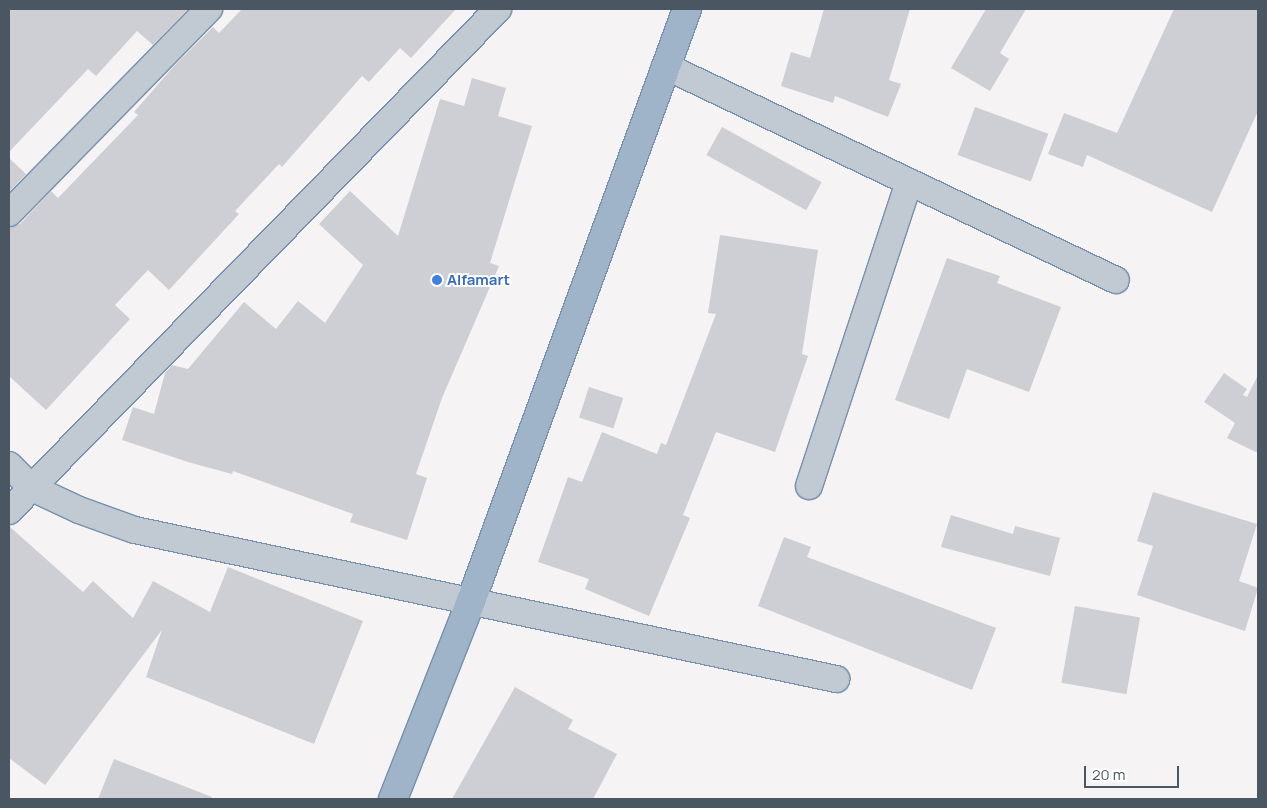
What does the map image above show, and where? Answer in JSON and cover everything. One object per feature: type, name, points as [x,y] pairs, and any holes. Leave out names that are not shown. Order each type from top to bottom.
[{"type":"highway","points":[[393,799],[470,601],[687,9]]},
{"type":"street","points":[[9,213],[209,9]]},
{"type":"street","points":[[9,511],[488,12]]},
{"type":"street","points":[[665,66],[1116,280]]},
{"type":"street","points":[[809,486],[909,182]]},
{"type":"street","points":[[9,465],[32,488],[79,510],[135,530],[836,678]]},
{"type":"building","points":[[9,9],[188,9],[153,45],[137,31],[96,76],[88,69],[9,152]]},
{"type":"building","points":[[242,9],[456,9],[411,58],[400,48],[369,82],[362,76],[282,167],[279,164],[235,211],[239,214],[169,290],[148,270],[115,305],[130,319],[46,410],[9,376],[9,228],[20,224],[51,191],[58,198],[138,115],[134,112],[174,66],[213,27],[219,33]]},
{"type":"building","points":[[824,9],[910,9],[889,80],[901,84],[888,117],[835,96],[833,103],[781,86],[791,52],[810,58]]},
{"type":"building","points":[[986,9],[1026,9],[1000,53],[1009,59],[990,91],[951,68]]},
{"type":"building","points":[[1174,9],[1258,9],[1258,111],[1212,212],[1087,155],[1083,167],[1048,154],[1064,113],[1117,133]]},
{"type":"building","points":[[472,78],[506,88],[498,116],[532,126],[490,263],[499,266],[442,398],[416,474],[427,478],[407,540],[350,522],[353,514],[233,471],[232,474],[188,462],[122,440],[133,407],[154,414],[165,373],[172,365],[188,369],[244,302],[276,329],[298,301],[325,323],[363,265],[319,224],[350,191],[398,236],[440,99],[464,106]]},
{"type":"building","points":[[975,107],[1048,134],[1031,182],[958,155]]},
{"type":"building","points":[[722,127],[822,182],[806,210],[706,155]]},
{"type":"building","points":[[9,158],[26,174],[9,192]]},
{"type":"building","points":[[720,235],[818,250],[802,354],[808,356],[775,452],[716,432],[683,515],[690,518],[649,616],[585,589],[589,579],[538,562],[568,477],[582,482],[602,432],[657,454],[661,443],[666,445],[716,314],[708,313]]},
{"type":"building","points":[[947,258],[1000,276],[997,283],[1061,307],[1029,392],[967,369],[949,419],[895,400]]},
{"type":"building","points":[[1224,373],[1247,389],[1243,395],[1247,397],[1258,375],[1258,453],[1227,438],[1235,423],[1204,402]]},
{"type":"building","points":[[589,387],[623,398],[613,429],[579,417]]},
{"type":"building","points":[[1153,492],[1257,524],[1239,581],[1258,588],[1245,631],[1137,595],[1153,546],[1137,541]]},
{"type":"building","points":[[951,515],[1013,534],[1015,526],[1060,538],[1050,576],[941,547]]},
{"type":"building","points":[[9,526],[83,592],[93,581],[133,618],[153,581],[210,612],[228,567],[363,621],[314,744],[146,677],[162,630],[45,785],[9,758]]},
{"type":"building","points":[[784,537],[811,547],[807,557],[996,628],[972,690],[758,606]]},
{"type":"building","points":[[1075,606],[1140,617],[1126,694],[1061,683]]},
{"type":"building","points":[[515,687],[573,720],[568,729],[617,754],[593,799],[452,799]]},
{"type":"building","points":[[114,759],[212,797],[211,799],[98,799]]},
{"type":"place","name":"Alfamart","points":[[437,280]]}]
